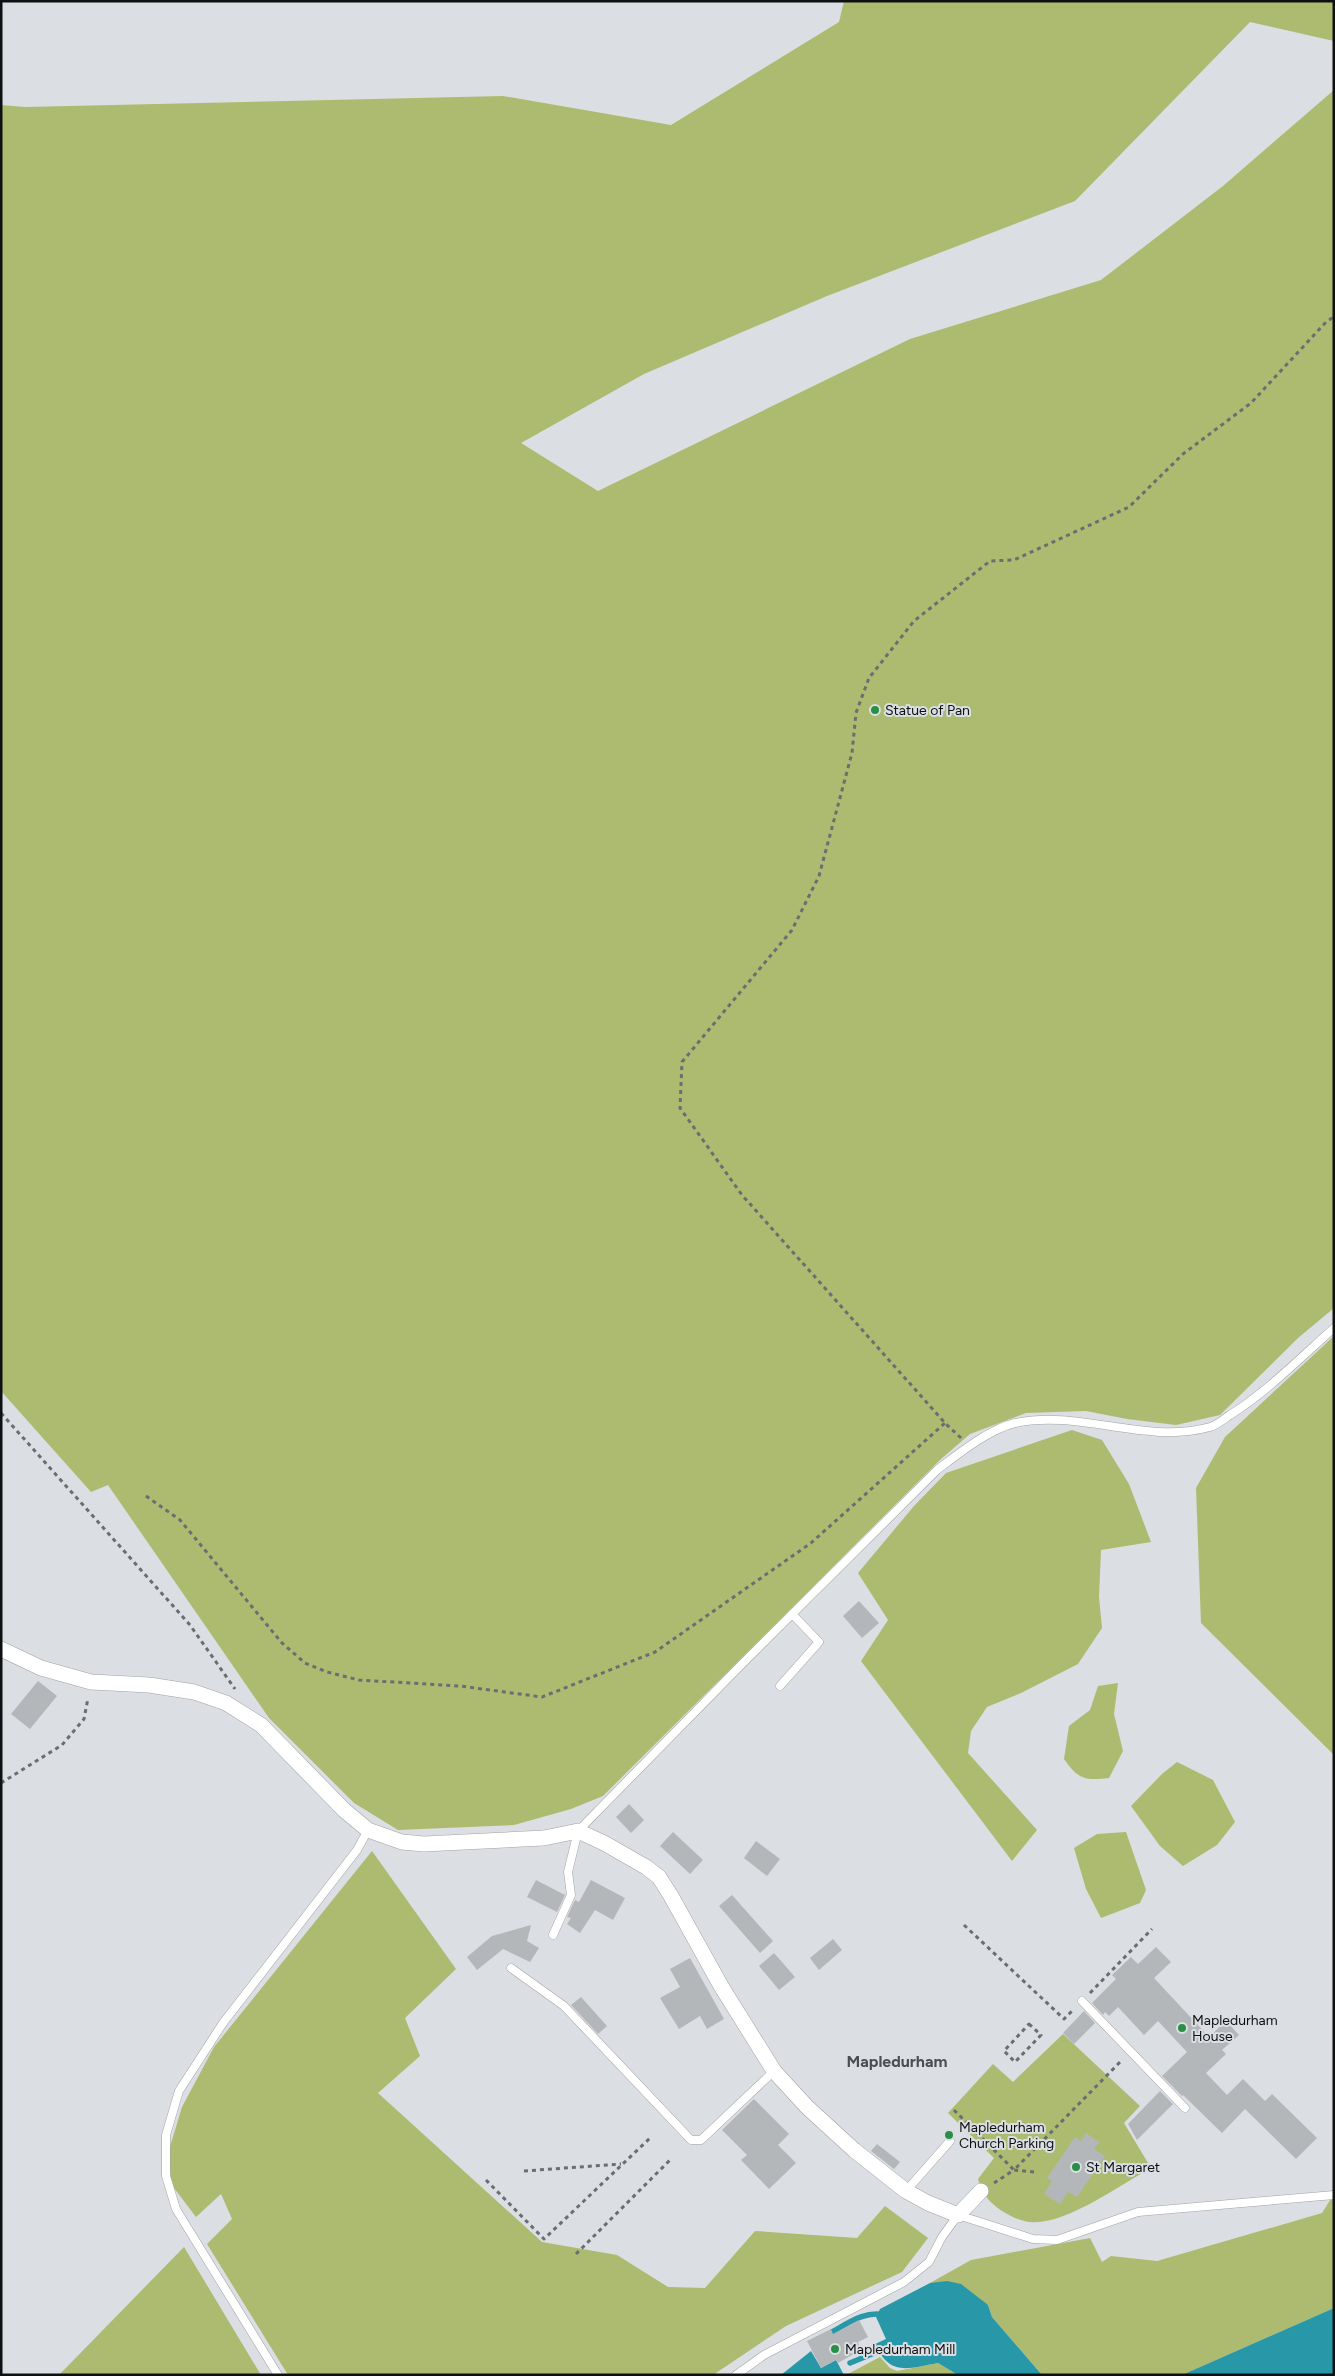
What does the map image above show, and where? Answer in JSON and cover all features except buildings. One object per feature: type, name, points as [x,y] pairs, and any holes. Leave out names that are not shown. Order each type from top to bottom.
[{"type":"street","points":[[1,1649],[40,1668],[91,1682],[149,1685],[194,1692],[226,1703],[261,1725],[344,1810],[368,1830],[402,1842],[424,1844],[544,1838],[578,1831],[604,1843],[646,1867],[658,1877],[671,1896],[720,1986],[774,2071],[807,2107],[847,2144],[906,2191],[928,2203],[958,2215],[981,2191]]},
{"type":"lane","points":[[553,1935],[571,1895],[568,1872],[578,1831],[792,1614],[938,1470],[969,1445],[1014,1423],[1063,1419],[1139,1431],[1173,1433],[1212,1427],[1252,1401],[1334,1328]]},
{"type":"lane","points":[[780,1686],[819,1642],[792,1614]]},
{"type":"lane","points":[[278,2375],[176,2209],[166,2176],[166,2135],[179,2091],[222,2023],[357,1850],[368,1830]]},
{"type":"lane","points":[[511,1968],[564,2006],[691,2140],[702,2140],[774,2071]]},
{"type":"lane","points":[[1082,2001],[1185,2108]]},
{"type":"lane","points":[[906,2191],[950,2141]]},
{"type":"lane","points":[[736,2375],[764,2355],[904,2282],[928,2262],[942,2237],[958,2215],[1033,2239],[1057,2240],[1138,2212],[1334,2195]]},
{"type":"path","points":[[969,1445],[945,1423],[742,1195],[680,1108],[682,1062],[792,930],[819,876],[852,753],[856,713],[868,678],[914,621],[990,561],[1014,560],[1129,507],[1183,454],[1252,403],[1327,321],[1334,317]]},
{"type":"path","points":[[1,1413],[190,1626],[240,1696]]},
{"type":"path","points":[[146,1496],[180,1520],[282,1644],[306,1663],[327,1672],[358,1680],[460,1686],[542,1697],[655,1652],[811,1544],[945,1423]]},
{"type":"path","points":[[1,1783],[62,1745],[84,1718],[91,1682]]},
{"type":"path","points":[[964,1925],[1064,2019],[1152,1930]]},
{"type":"path","points":[[1029,2024],[1040,2035],[1015,2062],[1004,2051],[1029,2024]]},
{"type":"path","points":[[981,2191],[1014,2170],[1130,2051]]},
{"type":"path","points":[[954,2110],[1014,2170],[1034,2172]]},
{"type":"path","points":[[486,2180],[544,2239],[650,2138]]},
{"type":"path","points":[[576,2254],[672,2158]]},
{"type":"path","points":[[524,2171],[622,2164]]},
{"type":"green space","points":[[844,1],[1334,1],[1334,41],[1250,22],[1075,201],[827,296],[644,374],[521,443],[598,491],[910,339],[1101,280],[1223,186],[1334,90],[1334,1308],[1298,1338],[1220,1415],[1176,1425],[1127,1419],[1086,1411],[1026,1413],[970,1434],[941,1459],[603,1796],[571,1809],[514,1825],[398,1830],[354,1803],[269,1718],[108,1485],[91,1492],[1,1391],[1,105],[25,107],[503,96],[671,125],[839,22]]},
{"type":"green space","points":[[1334,1336],[1334,1755],[1201,1623],[1196,1488],[1225,1437]]},
{"type":"green space","points":[[1072,1430],[1102,1440],[1129,1484],[1151,1542],[1101,1550],[1099,1597],[1102,1628],[1078,1664],[1021,1693],[987,1707],[971,1731],[968,1753],[1037,1830],[1012,1861],[861,1661],[888,1620],[858,1573],[914,1506],[946,1473]]},
{"type":"green space","points":[[1118,1683],[1114,1714],[1123,1751],[1109,1778],[1088,1779],[1078,1775],[1064,1759],[1069,1726],[1090,1710],[1098,1686]]},
{"type":"green space","points":[[1177,1762],[1213,1780],[1235,1822],[1217,1845],[1183,1866],[1160,1846],[1131,1806],[1162,1774]]},
{"type":"green space","points":[[1126,1832],[1146,1890],[1140,1903],[1101,1918],[1086,1889],[1074,1848],[1097,1834]]},
{"type":"green space","points":[[372,1851],[456,1969],[405,2018],[420,2056],[378,2093],[542,2242],[617,2255],[668,2287],[705,2288],[755,2231],[857,2238],[885,2206],[928,2238],[902,2272],[786,2326],[713,2375],[288,2375],[207,2244],[232,2219],[221,2194],[196,2217],[171,2184],[169,2150],[182,2107],[214,2047]]},
{"type":"green space","points":[[1063,2034],[1140,2106],[1124,2123],[1151,2168],[1075,2211],[1044,2222],[1030,2222],[1015,2218],[1002,2211],[987,2197],[978,2179],[994,2158],[948,2113],[993,2064],[1013,2082]]},
{"type":"green space","points":[[1334,2194],[1334,2308],[1182,2375],[1042,2375],[992,2317],[988,2305],[930,2283],[971,2260],[1090,2238],[1102,2262],[1111,2256],[1157,2261],[1322,2213]]},
{"type":"green space","points":[[184,2247],[261,2375],[59,2375]]},
{"type":"green space","points":[[880,2357],[890,2368],[897,2371],[938,2363],[958,2375],[846,2375]]},
{"type":"water","points":[[947,2281],[961,2284],[988,2305],[992,2317],[1042,2375],[958,2375],[938,2363],[900,2368],[893,2366],[887,2361],[875,2344],[886,2339],[876,2317],[880,2309],[930,2283]]},
{"type":"water","points":[[1334,2308],[1334,2375],[1182,2375]]},
{"type":"water","points":[[811,2351],[821,2368],[836,2360],[844,2375],[781,2375]]},
{"type":"waterway","points":[[832,2332],[864,2316],[871,2314],[885,2315]]},
{"type":"waterway","points":[[850,2363],[884,2349]]},
{"type":"place","name":"Statue of Pan","points":[[875,710]]},
{"type":"place","name":"Mapledurham House","points":[[1182,2028]]},
{"type":"place","name":"Mapledurham Church Parking","points":[[949,2135]]},
{"type":"place","name":"St Margaret","points":[[1076,2167]]},
{"type":"place","name":"Mapledurham Mill","points":[[835,2349]]},
{"type":"district","name":"Mapledurham","points":[[897,2061]]}]
